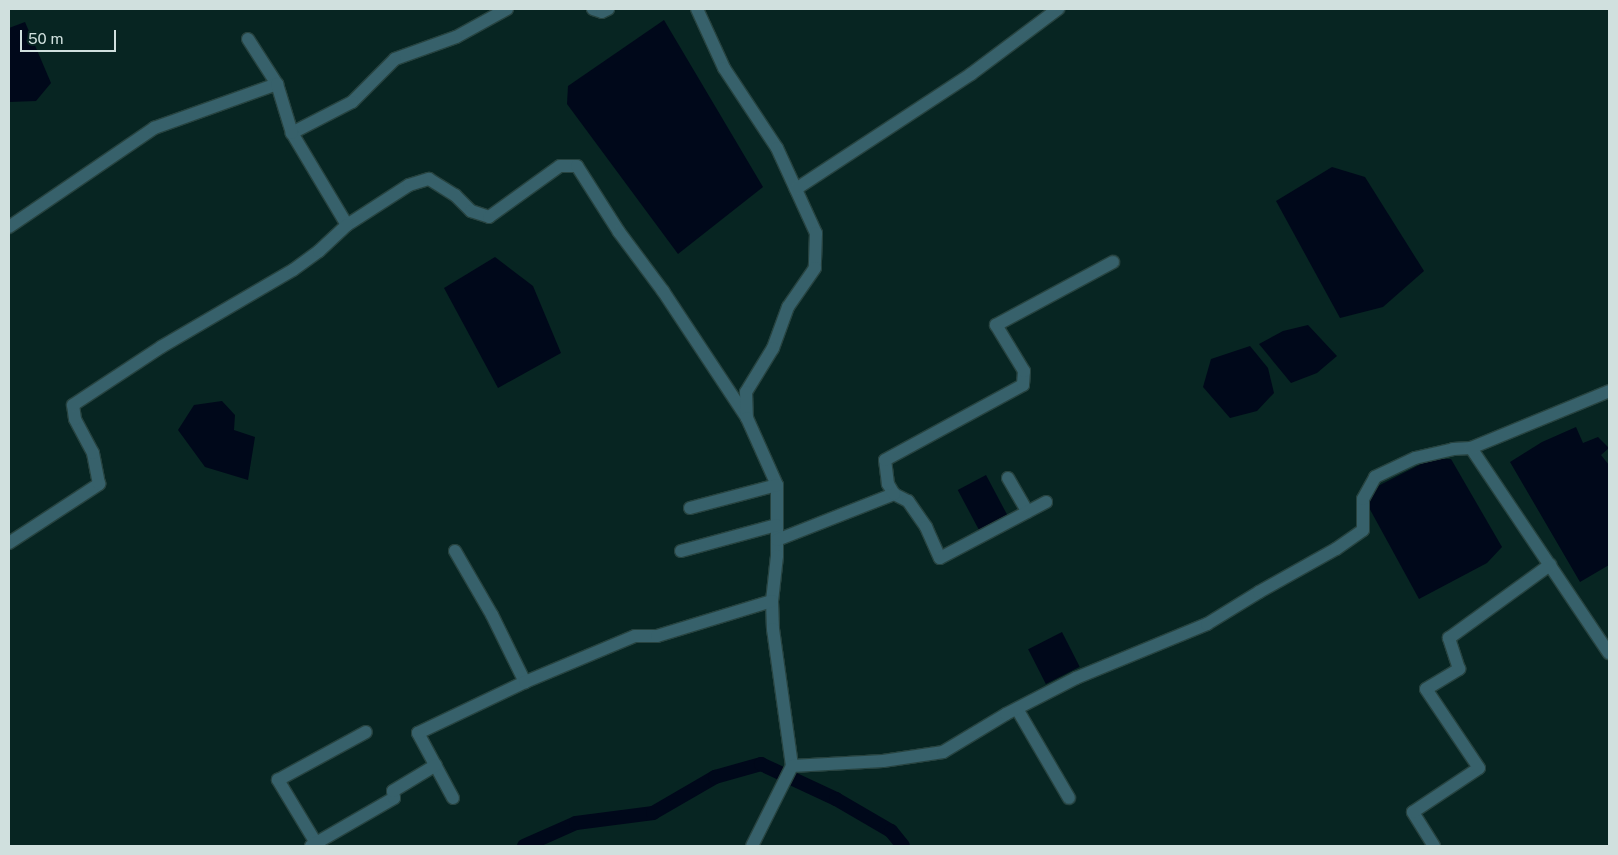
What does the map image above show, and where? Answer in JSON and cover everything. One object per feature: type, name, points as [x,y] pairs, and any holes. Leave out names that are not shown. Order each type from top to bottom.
[{"type":"street","points":[[292,133],[352,102],[395,59],[456,37],[507,9]]},
{"type":"street","points":[[593,9],[602,12],[608,9]]},
{"type":"street","points":[[697,9],[724,68],[777,148],[816,233],[815,268],[788,307],[773,348],[746,392],[747,418]]},
{"type":"street","points":[[796,189],[971,74],[1058,9]]},
{"type":"street","points":[[248,39],[277,84],[292,133],[348,225]]},
{"type":"street","points":[[9,227],[154,128],[277,84]]},
{"type":"street","points":[[9,543],[99,484],[93,453],[75,419],[73,405],[169,342],[293,270],[319,251],[348,225],[409,185],[429,179],[455,195],[470,211],[489,217],[560,166],[577,166],[619,232],[663,291],[747,418],[777,486],[777,540],[772,601],[773,629],[789,774],[752,846]]},
{"type":"street","points":[[1046,502],[940,558],[926,527],[908,502],[894,494],[888,484],[885,460],[1023,385],[1024,371],[996,325],[1113,262]]},
{"type":"street","points":[[789,774],[943,752],[1017,708],[1076,678],[1207,624],[1259,592],[1336,549],[1363,530],[1363,499],[1375,477],[1415,458],[1453,449],[1471,448],[1609,392]]},
{"type":"street","points":[[1471,448],[1609,653]]},
{"type":"street","points":[[1008,478],[1028,512]]},
{"type":"street","points":[[690,508],[777,486]]},
{"type":"street","points":[[777,540],[894,494]]},
{"type":"street","points":[[681,551],[777,524]]},
{"type":"street","points":[[455,551],[492,615],[525,682]]},
{"type":"street","points":[[1434,846],[1413,812],[1479,768],[1426,690],[1459,669],[1449,638],[1550,565]]},
{"type":"street","points":[[453,798],[418,733],[525,682],[636,636],[657,636],[772,601]]},
{"type":"street","points":[[1017,708],[1069,798]]},
{"type":"street","points":[[366,732],[278,780],[314,845],[394,798],[393,791],[436,765]]},
{"type":"water","points":[[664,20],[763,187],[678,254],[567,104],[568,86]]},
{"type":"water","points":[[25,22],[51,83],[36,101],[9,102],[9,28]]},
{"type":"water","points":[[1332,167],[1365,177],[1424,271],[1383,307],[1340,318],[1276,201]]},
{"type":"water","points":[[495,257],[533,286],[561,353],[498,388],[444,288]]},
{"type":"water","points":[[1308,325],[1337,356],[1317,373],[1291,383],[1259,344],[1283,331]]},
{"type":"water","points":[[1250,346],[1268,368],[1274,393],[1257,411],[1230,418],[1203,387],[1211,359]]},
{"type":"water","points":[[222,401],[235,415],[234,430],[255,437],[248,480],[205,467],[178,430],[194,405]]},
{"type":"water","points":[[1576,427],[1583,443],[1598,437],[1609,448],[1601,455],[1609,465],[1609,565],[1580,582],[1510,462],[1542,442]]},
{"type":"water","points":[[1431,459],[1451,459],[1502,547],[1487,563],[1419,599],[1367,504],[1374,488]]},
{"type":"water","points":[[986,475],[1008,516],[980,532],[958,490]]},
{"type":"water","points":[[1062,632],[1080,667],[1046,684],[1028,649]]},
{"type":"waterway","points":[[524,846],[576,823],[653,813],[715,777],[761,764],[836,799],[891,831],[903,846]]}]
